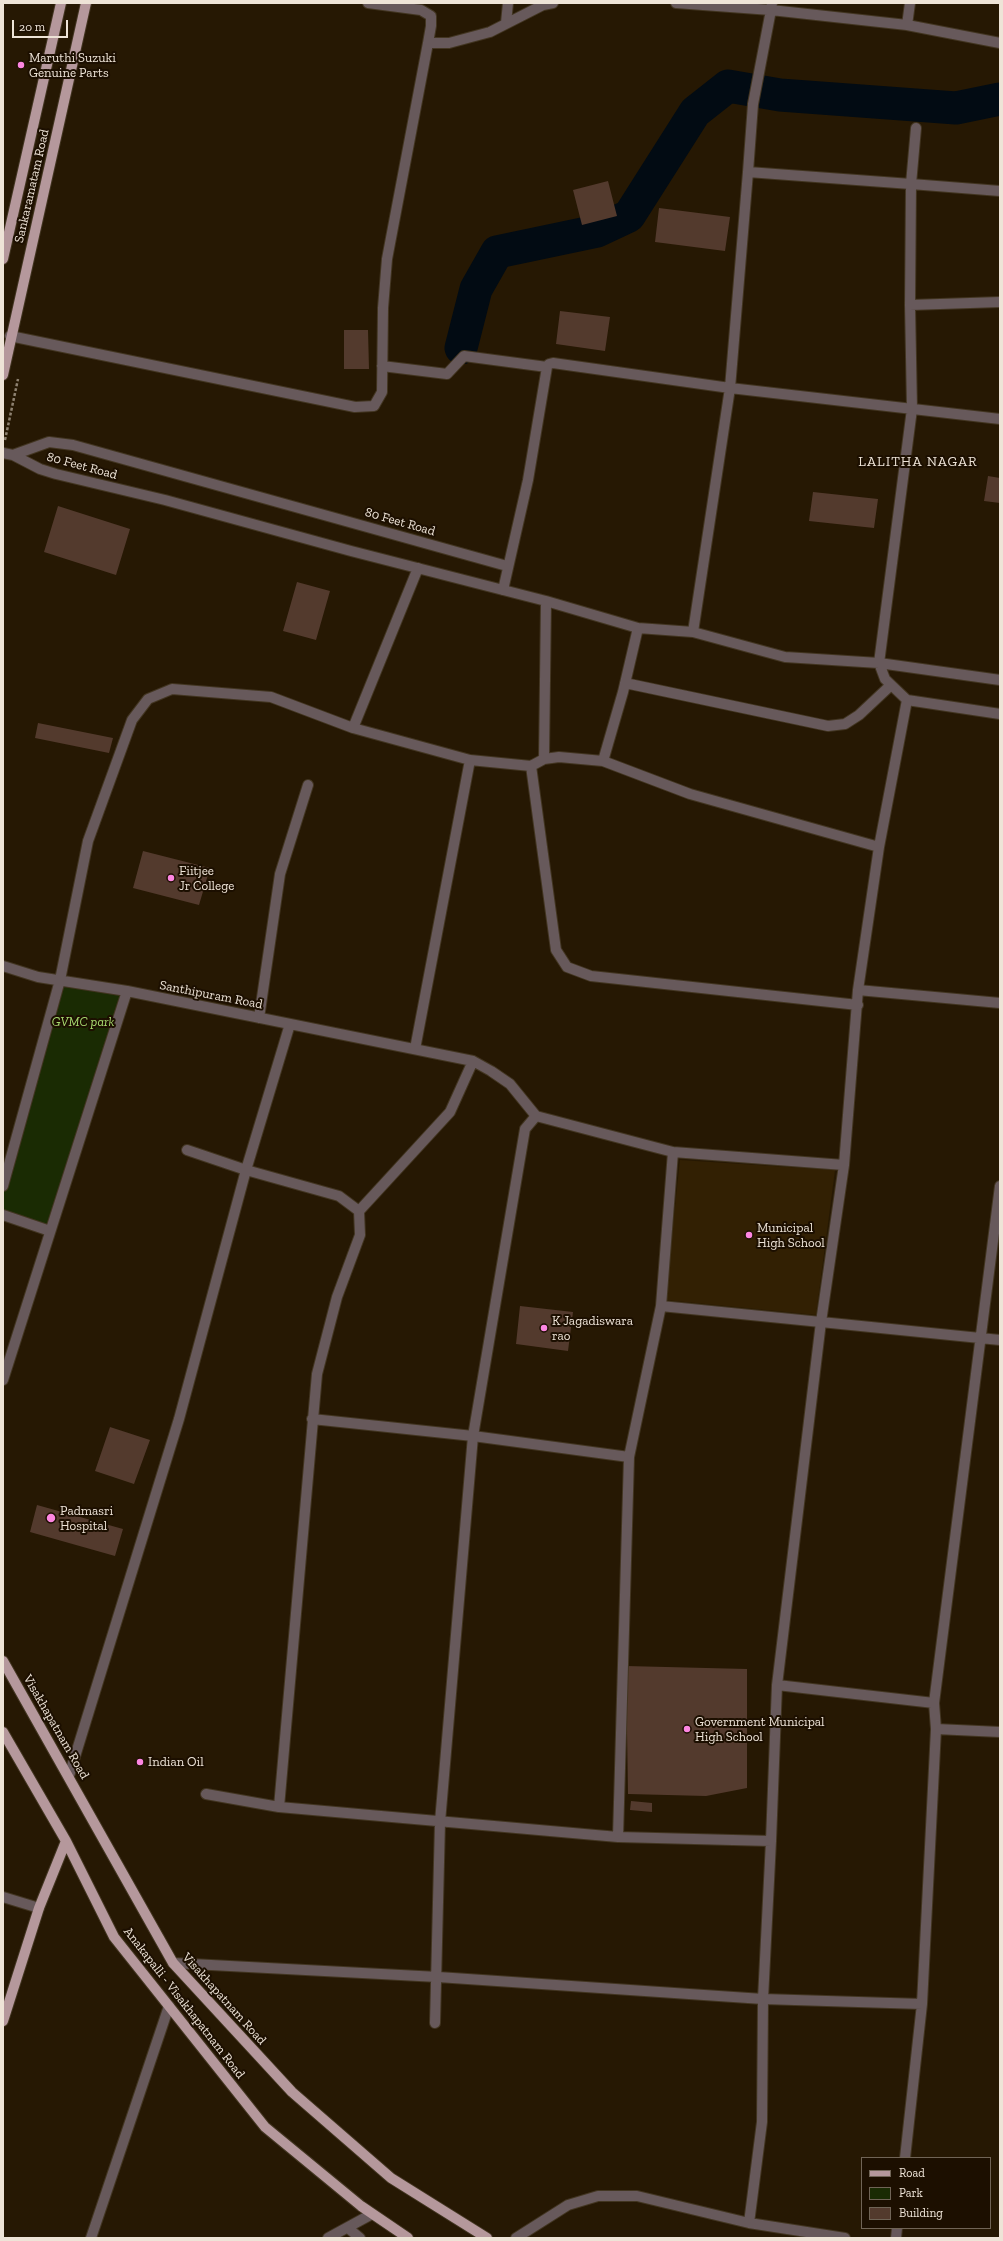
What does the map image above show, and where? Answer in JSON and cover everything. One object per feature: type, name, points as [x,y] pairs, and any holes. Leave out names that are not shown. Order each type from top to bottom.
[{"type":"main road","name":"Sankaramatam Road","points":[[3,259],[61,3]]},
{"type":"main road","name":"Sankaramatam Road","points":[[3,375],[10,336],[86,3]]},
{"type":"main road","name":"Visakhapatnam Road","points":[[3,1661],[173,1963],[297,2097],[391,2178],[487,2238]]},
{"type":"main road","name":"Anakapalli - Visakhapatnam Road","points":[[3,1732],[66,1841],[114,1937],[265,2127],[372,2214],[408,2238]]},
{"type":"main road","points":[[3,2020],[39,1908],[66,1841]]},
{"type":"street","points":[[10,336],[355,407],[374,406],[382,392],[383,308],[387,259],[428,43],[431,16],[421,10],[368,3]]},
{"type":"street","points":[[506,23],[508,3]]},
{"type":"street","points":[[428,43],[449,43],[490,32],[543,5],[553,3]]},
{"type":"street","points":[[676,3],[771,6],[907,25],[1000,43]]},
{"type":"street","points":[[907,25],[910,3]]},
{"type":"street","points":[[693,632],[730,388],[753,104],[771,6]]},
{"type":"street","points":[[916,128],[911,184],[910,305],[912,409],[879,663],[885,679],[907,700],[1000,714]]},
{"type":"street","points":[[748,172],[1000,191]]},
{"type":"street","points":[[910,305],[1000,302]]},
{"type":"street","points":[[382,366],[447,374],[464,356],[547,367],[553,363],[730,388],[1000,419]]},
{"type":"street","points":[[503,590],[507,566],[528,480],[547,367]]},
{"type":"street","name":"80 Feet Road","points":[[8,454],[49,442],[74,445],[507,566]]},
{"type":"street","name":"80 Feet Road","points":[[8,454],[40,469],[56,474],[165,500],[418,568],[546,600],[638,628],[693,632],[785,657],[879,663],[1000,680]]},
{"type":"street","points":[[353,728],[418,568]]},
{"type":"street","points":[[544,759],[546,600]]},
{"type":"street","points":[[603,761],[625,683],[638,628]]},
{"type":"street","points":[[625,683],[828,726],[845,724],[859,715],[891,685]]},
{"type":"street","points":[[3,1186],[60,980],[88,841],[132,720],[148,699],[172,689],[271,697],[353,728],[470,760],[531,766],[544,759],[559,757],[603,761],[690,794],[879,847]]},
{"type":"street","points":[[749,2223],[762,2122],[763,2000],[777,1685],[822,1322],[844,1165],[858,990],[879,847],[907,700]]},
{"type":"street","points":[[415,1050],[470,760]]},
{"type":"street","points":[[531,766],[556,950],[567,967],[591,976],[858,1005]]},
{"type":"street","points":[[259,1018],[280,874],[308,785]]},
{"type":"street","name":"Santhipuram Road","points":[[3,966],[38,977],[127,991],[473,1061],[510,1084],[536,1116]]},
{"type":"street","points":[[858,990],[1000,1003]]},
{"type":"street","points":[[3,1380],[127,991]]},
{"type":"street","points":[[69,1776],[179,1419],[246,1170],[290,1024]]},
{"type":"street","points":[[279,1807],[312,1419],[319,1366],[337,1297],[360,1235],[359,1211],[450,1112],[473,1061]]},
{"type":"street","points":[[435,2023],[438,1977],[440,1822],[473,1436],[525,1129],[536,1116],[673,1152],[844,1165]]},
{"type":"street","points":[[187,1150],[246,1170],[339,1196],[359,1211]]},
{"type":"street","points":[[618,1837],[629,1457],[661,1306],[673,1152]]},
{"type":"street","points":[[905,2157],[922,2004],[936,1729],[934,1703],[979,1338],[1000,1186]]},
{"type":"street","points":[[3,1215],[50,1231]]},
{"type":"street","points":[[661,1306],[1000,1340]]},
{"type":"street","points":[[312,1419],[473,1436],[629,1457]]},
{"type":"street","points":[[777,1685],[934,1703]]},
{"type":"street","points":[[936,1729],[1000,1732]]},
{"type":"street","points":[[206,1794],[279,1807],[440,1822],[618,1837],[770,1842]]},
{"type":"street","points":[[3,1897],[39,1908]]},
{"type":"street","points":[[173,1963],[438,1977],[763,2000],[922,2004]]},
{"type":"street","points":[[92,2238],[169,2006]]},
{"type":"street","points":[[516,2238],[568,2205],[598,2196],[637,2196],[749,2223],[844,2238]]},
{"type":"street","points":[[328,2238],[372,2214]]},
{"type":"street","points":[[348,2228],[360,2238]]},
{"type":"shaded area","name":"Municipal High School","points":[[680,1160],[835,1170],[816,1315],[665,1300]]},
{"type":"green space","name":"GVMC park","points":[[60,980],[127,991],[50,1231],[3,1215],[3,1186]]},
{"type":"building","points":[[608,181],[617,216],[582,225],[573,190]]},
{"type":"building","points":[[659,208],[730,217],[725,251],[655,242]]},
{"type":"building","points":[[560,311],[610,317],[605,351],[556,344]]},
{"type":"building","points":[[344,330],[368,330],[369,369],[344,369]]},
{"type":"building","points":[[988,476],[1000,478],[1000,503],[984,501]]},
{"type":"building","points":[[813,492],[878,499],[874,528],[809,521]]},
{"type":"building","points":[[58,506],[130,529],[116,575],[44,552]]},
{"type":"building","points":[[297,582],[330,591],[316,640],[283,631]]},
{"type":"building","points":[[38,723],[113,738],[109,753],[35,738]]},
{"type":"building","name":"Fiitjee Jr College","points":[[143,851],[210,868],[199,905],[133,888]]},
{"type":"building","name":"K Jagadiswara rao","points":[[520,1306],[573,1312],[568,1351],[516,1344]]},
{"type":"building","points":[[110,1427],[150,1440],[134,1484],[95,1471]]},
{"type":"building","points":[[37,1505],[123,1529],[115,1556],[30,1532]]},
{"type":"building","name":"Government Municipal High School","points":[[626,1666],[747,1669],[747,1788],[706,1796],[628,1794]]},
{"type":"building","points":[[631,1801],[652,1803],[652,1812],[630,1810]]},
{"type":"waterway","points":[[461,348],[476,289],[497,252],[597,231],[629,216],[695,112],[728,86],[780,95],[956,108],[1000,99]]},
{"type":"place","name":"Maruthi Suzuki Genuine Parts","points":[[21,65]]},
{"type":"place","name":"Fiitjee Jr College","points":[[171,878]]},
{"type":"place","name":"Municipal High School","points":[[749,1235]]},
{"type":"place","name":"K Jagadiswara rao","points":[[544,1328]]},
{"type":"place","name":"Padmasri Hospital","points":[[51,1518]]},
{"type":"place","name":"Government Municipal High School","points":[[687,1729]]},
{"type":"place","name":"Indian Oil","points":[[140,1762]]},
{"type":"district","name":"LALITHA NAGAR","points":[[918,462]]}]
